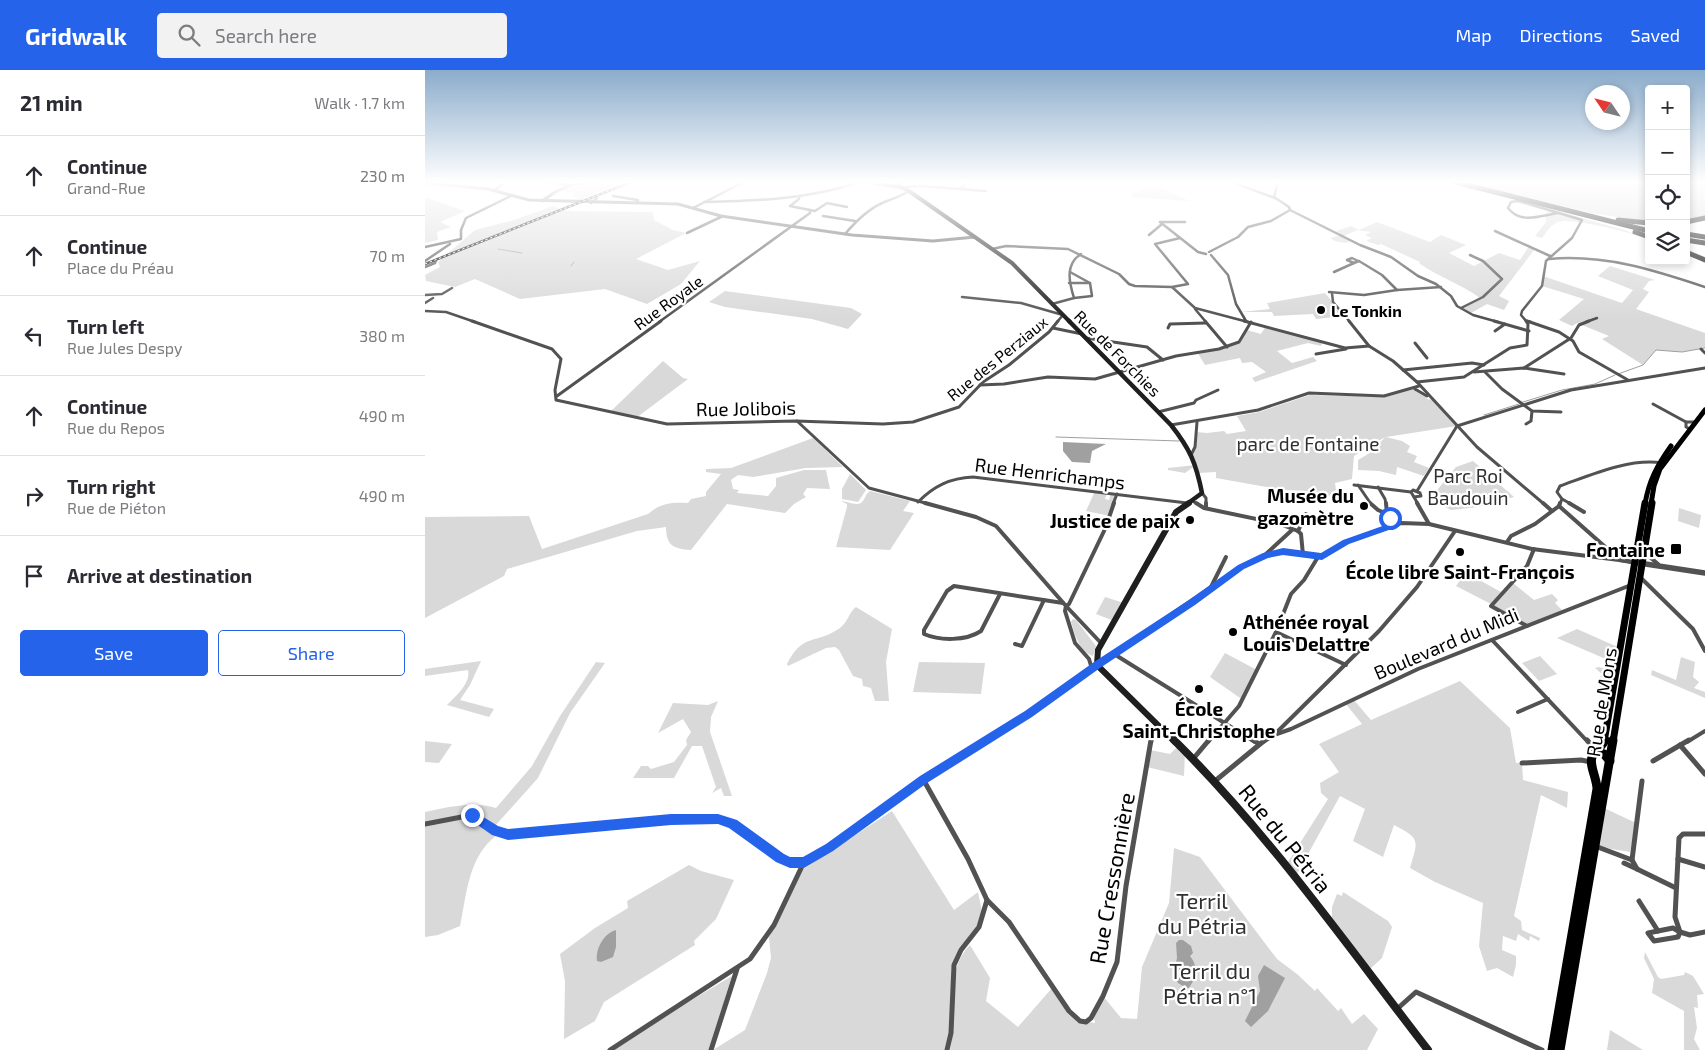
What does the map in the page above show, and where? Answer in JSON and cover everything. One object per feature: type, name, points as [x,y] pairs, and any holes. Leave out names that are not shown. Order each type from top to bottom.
[{"type":"highway","points":[[1619,228],[1645,236]]},
{"type":"highway","points":[[1690,238],[1705,240]]},
{"type":"highway","points":[[1690,254],[1705,260]]},
{"type":"main road","name":"Rue de Forchies","points":[[962,228],[1012,263],[1171,426],[1191,454],[1202,491]]},
{"type":"main road","points":[[1640,563],[1648,487],[1661,463],[1705,410]]},
{"type":"main road","points":[[1640,563],[1645,553],[1654,486],[1661,463]]},
{"type":"main road","points":[[1094,663],[1101,643],[1178,510],[1202,491]]},
{"type":"main road","name":"Rue de Mons","points":[[1552,1050],[1591,844],[1610,761],[1624,664],[1641,578],[1640,563]]},
{"type":"main road","name":"Rue de Mons","points":[[1560,1050],[1591,844],[1597,786],[1592,755],[1605,740],[1633,584],[1640,563]]},
{"type":"main road","name":"Rue du Pétria","points":[[1094,663],[1215,781],[1254,825],[1428,1050]]},
{"type":"main road","points":[[1596,751],[1604,754],[1610,761]]},
{"type":"main road","points":[[1592,764],[1601,773],[1608,772]]},
{"type":"street","points":[[436,257],[427,247],[461,240],[463,228]]},
{"type":"street","points":[[687,233],[698,228]]},
{"type":"street","name":"Rue Royale","points":[[557,396],[791,228]]},
{"type":"street","points":[[798,228],[845,234],[933,241],[975,237]]},
{"type":"street","points":[[845,234],[850,228]]},
{"type":"street","points":[[1149,234],[1157,228]]},
{"type":"street","points":[[1166,228],[1198,252],[1209,254],[1228,275],[1236,304],[1246,321]]},
{"type":"street","points":[[1209,254],[1238,238],[1247,228]]},
{"type":"street","points":[[1325,228],[1387,256],[1418,276],[1441,287],[1462,309],[1529,331]]},
{"type":"street","points":[[1580,228],[1572,240],[1549,257],[1545,264],[1542,286],[1522,311],[1521,315],[1527,321],[1547,326],[1569,339],[1579,352],[1628,380]]},
{"type":"street","points":[[1495,230],[1549,257],[1623,262],[1705,287]]},
{"type":"street","points":[[992,249],[1006,246],[1058,249],[1081,254],[1119,274],[1132,285],[1172,287],[1188,284],[1155,244],[1180,238]]},
{"type":"street","points":[[427,259],[436,257],[453,241]]},
{"type":"street","points":[[1073,298],[1069,283],[1071,260],[1081,254]]},
{"type":"street","points":[[1462,309],[1483,297],[1503,279],[1483,261],[1470,255]]},
{"type":"street","points":[[425,267],[435,263],[436,257]]},
{"type":"street","points":[[1354,263],[1347,260],[1352,258],[1382,274],[1397,290]]},
{"type":"street","points":[[1334,272],[1359,261]]},
{"type":"street","points":[[1070,272],[1090,282]]},
{"type":"street","points":[[1429,280],[1435,288]]},
{"type":"street","points":[[1052,304],[1073,298],[1092,296],[1090,282]]},
{"type":"street","points":[[1069,283],[1090,282]]},
{"type":"street","points":[[1172,287],[1195,308],[1227,347]]},
{"type":"street","points":[[1441,287],[1397,290],[1364,295],[1331,293],[1333,302],[1369,346],[1417,382],[1456,378],[1474,372],[1509,348],[1527,345],[1529,331],[1527,321]]},
{"type":"street","points":[[425,295],[442,294],[452,288]]},
{"type":"street","points":[[962,297],[1021,303],[1063,314]]},
{"type":"street","points":[[425,303],[433,298]]},
{"type":"street","points":[[1195,308],[1349,348]]},
{"type":"street","points":[[425,311],[446,312],[552,349],[561,359],[555,390],[557,396]]},
{"type":"street","name":"Rue des Perziaux","points":[[941,414],[959,407],[980,385],[1009,365],[1053,328],[1063,314]]},
{"type":"street","points":[[1524,368],[1569,339],[1575,334],[1576,328],[1579,325],[1597,318]]},
{"type":"street","points":[[980,385],[1004,384],[1048,377],[1095,379],[1163,360],[1227,347],[1239,342],[1251,322]]},
{"type":"street","points":[[1168,328],[1170,324],[1206,323]]},
{"type":"street","points":[[1495,331],[1505,324]]},
{"type":"street","points":[[1053,328],[1082,334]]},
{"type":"street","points":[[1086,338],[1147,347],[1163,360]]},
{"type":"street","points":[[1415,344],[1420,347],[1431,366]]},
{"type":"street","points":[[1317,354],[1369,346]]},
{"type":"street","points":[[1701,349],[1705,352]]},
{"type":"street","points":[[1403,370],[1472,363],[1485,365]]},
{"type":"street","points":[[1474,372],[1524,368],[1564,374]]},
{"type":"street","points":[[1397,524],[1387,514],[1377,509],[1356,485],[1411,492],[1417,491],[1457,426],[1571,390],[1705,368]]},
{"type":"street","points":[[1485,372],[1502,390],[1532,411],[1561,412]]},
{"type":"street","points":[[1417,382],[1419,392],[1433,400]]},
{"type":"street","points":[[1171,426],[1259,410],[1309,393],[1384,396],[1423,388],[1477,447],[1552,511]]},
{"type":"street","points":[[1158,412],[1194,403],[1196,400],[1218,390]]},
{"type":"street","points":[[1419,392],[1424,391]]},
{"type":"street","name":"Rue Jolibois","points":[[557,396],[556,400],[563,403],[667,424],[796,421],[883,424],[919,421],[941,414]]},
{"type":"street","points":[[1653,404],[1686,422],[1695,422]]},
{"type":"street","points":[[1526,424],[1531,421],[1532,411]]},
{"type":"street","points":[[796,421],[866,487],[976,517],[995,526],[1004,534],[1064,605],[1101,643]]},
{"type":"street","points":[[1191,454],[1195,447],[1197,422]]},
{"type":"street","points":[[1686,422],[1688,430]]},
{"type":"street","points":[[1454,432],[1463,433]]},
{"type":"street","points":[[1585,512],[1562,499],[1557,492],[1558,488],[1587,477],[1646,461],[1661,463]]},
{"type":"street","name":"Rue Henrichamps","points":[[918,502],[927,492],[943,482],[962,477],[989,478],[1189,502],[1206,508],[1280,524],[1297,531]]},
{"type":"street","points":[[1378,487],[1385,499],[1387,514]]},
{"type":"street","points":[[1202,491],[1206,498],[1206,508]]},
{"type":"street","points":[[1414,497],[1421,496],[1417,491]]},
{"type":"street","points":[[1411,492],[1429,524]]},
{"type":"street","points":[[1000,594],[981,631],[976,636],[969,638],[926,636],[923,632],[947,591],[954,586],[1044,600],[1064,605],[1069,604],[1105,529],[1117,494]]},
{"type":"street","points":[[1507,542],[1511,536],[1535,524],[1559,506],[1562,499]]},
{"type":"street","points":[[1559,506],[1621,560]]},
{"type":"street","points":[[1303,555],[1301,534],[1297,531],[1307,514]]},
{"type":"street","points":[[425,824],[472,815],[495,831],[508,834],[671,819],[713,818],[733,824],[780,858],[790,862],[804,862],[830,848],[923,779],[1022,718],[1094,663],[1114,654],[1241,567],[1266,555],[1283,552],[1318,557],[1328,554],[1346,542],[1397,524],[1429,524],[1534,549],[1621,560],[1634,564],[1640,563],[1705,574]]},
{"type":"street","points":[[1266,555],[1292,530]]},
{"type":"street","points":[[1215,781],[1259,744],[1274,735],[1370,642],[1417,587],[1455,531]]},
{"type":"street","points":[[1527,626],[1491,606],[1527,566],[1534,549]]},
{"type":"street","points":[[1645,553],[1654,562],[1672,568]]},
{"type":"street","points":[[1210,588],[1226,557]]},
{"type":"street","points":[[1193,759],[1225,724],[1243,700],[1276,632],[1291,594],[1304,580],[1318,557]]},
{"type":"street","points":[[1641,578],[1689,625],[1705,651]]},
{"type":"street","name":"Boulevard du Midi","points":[[1274,735],[1291,729],[1411,672],[1633,584]]},
{"type":"street","points":[[1015,644],[1022,646],[1044,600]]},
{"type":"street","points":[[1064,605],[1075,643],[1094,663]]},
{"type":"street","points":[[1276,632],[1346,665]]},
{"type":"street","points":[[1493,641],[1596,751]]},
{"type":"street","points":[[1114,654],[1259,744]]},
{"type":"street","points":[[1518,712],[1548,699]]},
{"type":"street","name":"Rue Cressonnière","points":[[987,900],[1009,922],[1069,1011],[1083,1022],[1091,1018],[1103,996],[1117,962],[1126,886],[1152,736],[1157,724]]},
{"type":"street","points":[[1653,762],[1705,731]]},
{"type":"street","points":[[1680,745],[1705,774]]},
{"type":"street","name":"Rue de Mons","points":[[1522,763],[1581,760],[1592,764]]},
{"type":"street","points":[[923,779],[969,859],[987,900],[979,927],[961,950],[954,965],[951,1033],[947,1050]]},
{"type":"street","points":[[1632,860],[1642,781]]},
{"type":"street","points":[[1680,932],[1675,917],[1679,838],[1683,834],[1705,834]]},
{"type":"street","points":[[1591,844],[1625,856],[1632,860],[1637,869]]},
{"type":"street","points":[[1678,858],[1705,867]]},
{"type":"street","points":[[611,1050],[737,969],[756,952],[767,938],[804,862]]},
{"type":"street","points":[[1623,862],[1676,888]]},
{"type":"street","points":[[1639,901],[1658,931]]},
{"type":"street","points":[[1680,932],[1677,937],[1653,941],[1648,933],[1673,928],[1690,935],[1705,932]]},
{"type":"street","points":[[711,1050],[737,969]]},
{"type":"street","points":[[1397,1009],[1416,992],[1542,1050]]},
{"type":"green space","points":[[425,228],[449,228],[437,232],[438,240],[425,243]]},
{"type":"green space","points":[[484,228],[669,228],[686,233],[636,259],[668,270],[700,261],[681,284],[647,304],[605,289],[520,299],[475,279],[455,287],[426,281],[425,275],[440,267],[438,262],[475,230]]},
{"type":"green space","points":[[1346,228],[1359,230],[1364,228],[1392,228],[1430,242],[1441,235],[1466,245],[1449,253],[1474,266],[1499,253],[1520,260],[1529,246],[1535,249],[1499,296],[1509,301],[1504,310],[1487,304],[1471,313],[1461,308],[1480,298],[1426,268],[1420,262],[1381,244],[1378,245],[1366,241],[1372,238],[1365,235],[1371,232],[1357,230],[1344,236],[1351,242],[1340,242],[1330,238],[1341,235],[1336,231]]},
{"type":"green space","points":[[1541,228],[1550,228],[1547,231],[1542,238],[1535,236]]},
{"type":"green space","points":[[1606,228],[1616,228],[1645,238],[1631,234]]},
{"type":"green space","points":[[1610,266],[1655,280],[1649,281],[1643,289],[1649,292],[1636,309],[1705,333],[1705,348],[1682,352],[1656,350],[1643,365],[1602,339],[1609,336],[1577,323],[1572,326],[1559,320],[1584,299],[1542,286],[1543,276],[1622,303],[1633,290],[1598,276]]},
{"type":"green space","points":[[725,291],[851,308],[862,314],[848,329],[812,319],[725,307],[709,302]]},
{"type":"green space","points":[[1325,293],[1344,316],[1316,319],[1313,314],[1274,316],[1272,312],[1241,312],[1270,309],[1267,303]]},
{"type":"green space","points":[[1266,326],[1323,341],[1321,346],[1308,343],[1277,351],[1292,363],[1313,357],[1317,361],[1255,382],[1252,378],[1266,372],[1252,362],[1242,363],[1240,358],[1205,365],[1197,352],[1219,349],[1239,343],[1247,330],[1261,334]]},
{"type":"green space","points":[[663,361],[683,378],[688,379],[636,418],[610,412]]},
{"type":"green space","name":"parc de Fontaine","points":[[1413,389],[1427,399],[1433,400],[1457,426],[1386,437],[1402,441],[1410,446],[1407,452],[1417,456],[1414,462],[1429,468],[1424,476],[1397,467],[1396,475],[1379,471],[1358,470],[1358,460],[1373,451],[1385,437],[1354,456],[1352,479],[1335,483],[1336,490],[1328,497],[1307,491],[1284,490],[1216,478],[1216,472],[1198,473],[1191,455],[1195,447],[1196,432],[1224,431],[1227,434],[1246,431],[1237,416],[1259,412],[1310,395],[1386,397]]},
{"type":"green space","points":[[813,438],[843,467],[806,468],[753,477],[738,475],[731,480],[733,489],[739,490],[737,493],[768,496],[776,486],[776,478],[804,470],[826,470],[830,489],[807,488],[803,494],[806,497],[794,504],[785,513],[727,504],[691,550],[680,549],[672,545],[667,538],[666,527],[637,531],[507,569],[504,576],[425,618],[425,517],[529,516],[542,549],[648,514],[662,505],[688,503],[691,499],[706,496],[706,492],[721,474],[706,472],[706,469],[731,468]]},
{"type":"green space","name":"Parc Roi Baudouin","points":[[1473,461],[1514,497],[1478,507],[1451,510],[1445,507],[1437,493],[1438,489],[1456,467]]},
{"type":"green space","points":[[1196,465],[1185,473],[1168,470],[1168,468]]},
{"type":"green space","points":[[850,474],[866,490],[858,502],[842,499],[842,489]]},
{"type":"green space","points":[[870,491],[910,501],[903,511],[914,513],[890,550],[836,547],[847,507],[847,504],[841,501],[855,504],[860,503]]},
{"type":"green space","points":[[1095,491],[1107,493],[1105,499],[1109,500],[1111,493],[1117,494],[1110,516],[1086,511]]},
{"type":"green space","points":[[1679,508],[1701,515],[1699,528],[1678,521]]},
{"type":"green space","points":[[1464,575],[1472,579],[1474,577],[1501,592],[1491,604],[1456,586]]},
{"type":"green space","points":[[1513,583],[1534,600],[1552,594],[1558,600],[1555,603],[1562,610],[1527,625],[1493,606]]},
{"type":"green space","points":[[1105,597],[1124,603],[1114,621],[1096,614]]},
{"type":"green space","points":[[856,607],[892,629],[886,662],[889,701],[875,701],[871,688],[863,686],[862,679],[853,676],[839,650],[835,647],[826,648],[788,666],[787,664],[793,654],[804,643],[840,628]]},
{"type":"green space","points":[[1073,619],[1076,620],[1096,646],[1093,656],[1088,654],[1078,642],[1071,622]]},
{"type":"green space","points":[[1577,629],[1620,648],[1615,663],[1557,638]]},
{"type":"green space","points":[[1225,653],[1257,670],[1243,700],[1210,677]]},
{"type":"green space","points":[[1540,656],[1557,674],[1539,681],[1522,663]]},
{"type":"green space","points":[[1681,657],[1695,662],[1693,677],[1699,682],[1694,688],[1705,692],[1705,698],[1651,675],[1652,670],[1676,680]]},
{"type":"green space","points":[[481,661],[470,685],[460,700],[494,709],[489,717],[447,705],[465,684],[468,670],[425,676],[425,669]]},
{"type":"green space","points":[[596,662],[605,663],[570,713],[538,778],[494,827],[485,818],[474,813],[425,822],[425,812],[443,808],[478,805],[496,808],[532,766],[560,716]]},
{"type":"green space","points":[[919,662],[985,663],[981,694],[913,692]]},
{"type":"green space","points":[[1599,667],[1613,671],[1609,691],[1600,687],[1597,682],[1603,679],[1600,676],[1603,675],[1595,668]]},
{"type":"green space","points":[[1460,681],[1510,728],[1516,763],[1522,763],[1523,780],[1568,792],[1567,808],[1541,795],[1514,916],[1521,921],[1522,930],[1540,938],[1539,941],[1530,936],[1529,941],[1518,934],[1516,941],[1503,936],[1502,950],[1516,956],[1513,977],[1497,968],[1487,971],[1479,946],[1483,903],[1435,882],[1410,868],[1416,846],[1415,841],[1413,837],[1394,825],[1383,857],[1353,841],[1365,809],[1340,796],[1297,874],[1288,862],[1328,799],[1321,793],[1320,783],[1339,772],[1319,744],[1362,724],[1345,703],[1353,699],[1371,720]]},
{"type":"green space","points":[[718,701],[711,717],[710,732],[732,796],[724,796],[721,788],[712,793],[716,787],[702,746],[692,746],[674,778],[633,778],[641,766],[648,766],[651,769],[674,762],[687,745],[686,740],[691,732],[683,719],[658,733],[673,703],[708,705]]},
{"type":"green space","points":[[425,741],[452,744],[439,763],[425,762]]},
{"type":"green space","points":[[1179,745],[1185,751],[1184,776],[1147,767],[1150,750],[1170,754]]},
{"type":"green space","points":[[1604,808],[1636,823],[1630,852],[1599,847]]},
{"type":"green space","points":[[892,811],[954,910],[978,892],[982,912],[979,924],[952,965],[949,1035],[945,1050],[713,1050],[745,1030],[771,958],[769,937],[802,870]]},
{"type":"green space","points":[[470,818],[497,835],[487,844],[474,865],[460,926],[438,935],[425,937],[425,825]]},
{"type":"green space","name":"Terril du Pétria","points":[[1174,848],[1200,857],[1277,959],[1315,991],[1317,988],[1338,1011],[1341,1008],[1352,1024],[1364,1014],[1378,1029],[1367,1050],[950,1050],[954,981],[962,956],[970,945],[990,978],[986,1001],[1018,1027],[1052,988],[1080,1021],[1095,1023],[1093,1014],[1103,996],[1121,1018],[1137,1019],[1142,967],[1169,903]]},
{"type":"green space","points":[[689,865],[701,871],[734,880],[716,919],[694,941],[695,945],[604,1002],[595,1021],[564,1039],[565,981],[560,954],[595,928],[628,908],[627,901]]},
{"type":"green space","points":[[1343,892],[1388,921],[1392,927],[1382,958],[1370,969],[1332,918],[1332,907],[1337,894],[1342,896]]},
{"type":"green space","points":[[1645,952],[1658,977],[1661,979],[1684,975],[1685,972],[1693,976],[1704,994],[1697,995],[1698,1008],[1694,1007],[1697,1028],[1694,1039],[1700,1050],[1684,1050],[1684,1011],[1652,993],[1654,979],[1644,958]]},
{"type":"green space","points":[[732,976],[709,1050],[614,1050],[668,1014]]},
{"type":"green space","points":[[1610,1030],[1643,1050],[1607,1050]]},
{"type":"shaded area","points":[[1063,442],[1106,444],[1092,451],[1090,463],[1072,462],[1063,451]]},
{"type":"shaded area","points":[[616,930],[616,947],[613,957],[601,962],[597,961],[597,952],[601,942],[608,934]]},
{"type":"shaded area","points":[[1179,940],[1183,940],[1191,946],[1193,953],[1190,956],[1196,969],[1188,989],[1178,983],[1173,975],[1177,958],[1176,943]]},
{"type":"shaded area","points":[[1264,965],[1285,978],[1268,1011],[1251,1027],[1245,1021],[1260,991],[1258,976]]},
{"type":"waterway","points":[[498,249],[522,253]]},
{"type":"waterway","points":[[571,266],[574,262]]},
{"type":"waterway","points":[[1618,374],[1643,365],[1656,350],[1682,352],[1705,348]]},
{"type":"waterway","points":[[1523,402],[1562,390],[1595,384],[1615,375]]},
{"type":"waterway","points":[[1484,415],[1519,404]]},
{"type":"waterway","points":[[1056,437],[1179,441]]},
{"type":"railway","points":[[425,264],[516,228]]},
{"type":"place","name":"Le Tonkin","points":[[1321,310]]},
{"type":"place","name":"Musée du gazomètre","points":[[1364,506]]},
{"type":"place","name":"Justice de paix","points":[[1190,520]]},
{"type":"place","name":"Fontaine","points":[[1676,549]]},
{"type":"place","name":"École libre Saint-François","points":[[1460,552]]},
{"type":"place","name":"Athénée royal Louis Delattre","points":[[1233,632]]},
{"type":"place","name":"École Saint-Christophe","points":[[1199,689]]},
{"type":"route","points":[[472,815],[502,834],[671,819],[718,819],[733,824],[773,855],[790,862],[804,862],[830,848],[923,779],[1029,714],[1097,665],[1241,567],[1266,555],[1283,552],[1312,557],[1322,556],[1346,542],[1397,524],[1390,518]]},
{"type":"park label","name":"Terril du Pétria n°1","points":[[1210,982]]}]
